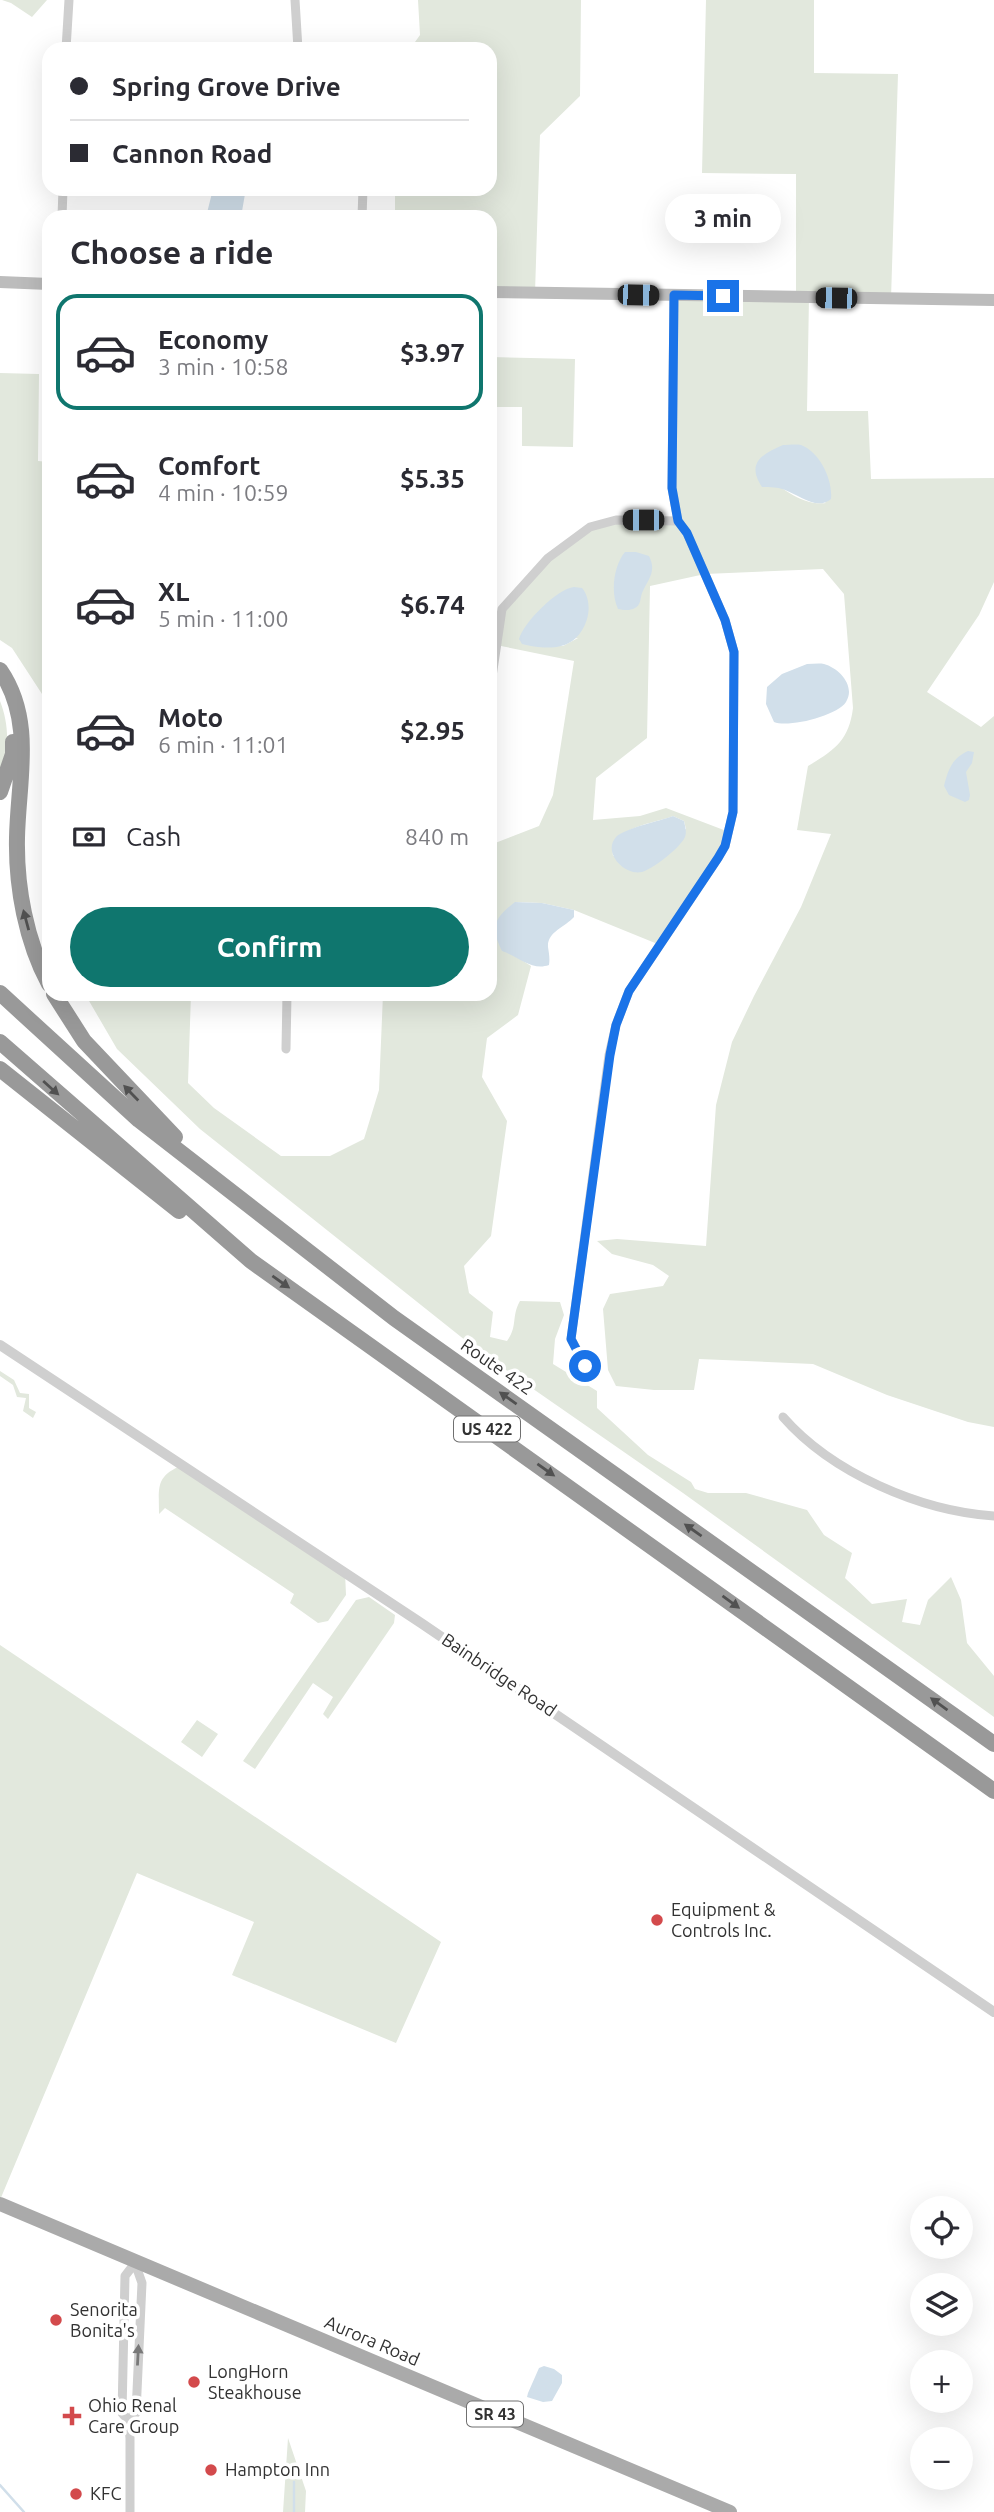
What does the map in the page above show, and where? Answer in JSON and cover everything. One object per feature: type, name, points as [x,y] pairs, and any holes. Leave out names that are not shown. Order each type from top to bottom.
[{"type":"highway","points":[[0,670],[18,703],[23,732],[17,839],[22,902],[42,966]]},
{"type":"highway","points":[[0,689],[12,718],[13,754],[0,792]]},
{"type":"highway","name":"Route 422","points":[[0,993],[139,1120],[394,1318],[994,1744]]},
{"type":"highway","points":[[58,1001],[84,1041],[167,1130],[329,1268]]},
{"type":"highway","name":"US 422","points":[[0,1042],[251,1261],[994,1791]]},
{"type":"highway","points":[[0,1069],[160,1197],[251,1261]]},
{"type":"main road","points":[[0,282],[42,284]]},
{"type":"main road","points":[[497,292],[994,300]]},
{"type":"main road","name":"Aurora Road","points":[[4,2206],[730,2512]]},
{"type":"street","points":[[66,42],[69,0]]},
{"type":"street","points":[[295,0],[298,42]]},
{"type":"street","points":[[585,1366],[571,1339],[616,1025],[629,991],[725,846],[733,812],[734,652],[725,620],[687,533],[678,521],[672,488],[674,295]]},
{"type":"street","points":[[497,643],[502,609],[548,558],[590,527],[616,520],[678,521]]},
{"type":"street","points":[[286,1049],[287,1001]]},
{"type":"street","name":"Bainbridge Road","points":[[0,1345],[413,1617],[994,2011]]},
{"type":"street","points":[[783,1416],[796,1432],[873,1483],[920,1501],[973,1514],[994,1516]]},
{"type":"street","points":[[128,2420],[136,2413],[142,2283],[135,2263]]},
{"type":"street","points":[[130,2512],[128,2420],[122,2413],[125,2276],[135,2263]]},
{"type":"shaded area","points":[[2,0],[47,0],[32,17]]},
{"type":"shaded area","points":[[418,0],[581,0],[580,96],[540,135],[535,293],[497,292],[497,210],[395,210],[395,196],[497,196],[497,42],[415,42],[420,35]]},
{"type":"shaded area","points":[[706,0],[814,0],[814,73],[898,74],[891,299],[809,297],[807,411],[868,411],[871,479],[994,478],[994,582],[979,615],[927,692],[981,727],[994,716],[994,1427],[968,1422],[887,1395],[813,1364],[699,1359],[694,1390],[616,1386],[608,1370],[603,1309],[610,1294],[663,1286],[669,1276],[653,1265],[612,1254],[597,1241],[617,1239],[706,1246],[716,1105],[732,1042],[801,907],[831,834],[797,830],[808,766],[839,743],[848,728],[853,708],[844,594],[823,569],[705,574],[650,586],[647,738],[596,778],[593,820],[640,816],[666,808],[729,832],[725,846],[660,945],[574,910],[542,903],[515,902],[517,957],[531,966],[518,1015],[487,1038],[482,1077],[507,1121],[491,1236],[464,1266],[469,1293],[493,1312],[490,1337],[507,1341],[520,1301],[560,1302],[564,1315],[555,1339],[553,1364],[597,1391],[597,1408],[648,1455],[691,1482],[695,1489],[708,1493],[746,1493],[807,1510],[824,1535],[852,1553],[845,1578],[872,1604],[907,1599],[902,1622],[920,1625],[928,1600],[951,1577],[961,1600],[967,1643],[994,1676],[994,1717],[683,1493],[480,1352],[200,1129],[117,1049],[89,1001],[191,1001],[188,1083],[214,1108],[281,1156],[330,1156],[364,1139],[379,1090],[383,1001],[497,1001],[497,842],[539,826],[553,795],[574,661],[497,645],[502,609],[548,558],[590,527],[616,520],[678,521],[672,488],[676,299],[796,297],[796,174],[702,173]],"holes":[[[756,466],[826,503],[797,497]],[[578,638],[563,646],[522,644]],[[673,816],[684,821],[686,829],[613,856],[614,846],[625,833]]]},
{"type":"shaded area","points":[[211,196],[245,196],[242,210],[208,210]]},
{"type":"shaded area","points":[[497,357],[575,359],[573,447],[522,446],[522,407],[497,407]]},
{"type":"shaded area","points":[[0,373],[39,374],[38,461],[42,461],[42,694],[12,648],[0,640]]},
{"type":"shaded area","points":[[783,445],[801,445],[814,454],[827,475],[831,499],[814,503],[782,489],[762,487],[756,472],[759,460]]},
{"type":"shaded area","points":[[625,552],[649,556],[652,567],[640,602],[633,609],[627,610],[618,609],[614,587],[618,564]]},
{"type":"shaded area","points":[[574,587],[582,588],[588,604],[586,622],[577,637],[557,647],[522,644],[519,639],[522,632],[534,616],[550,600]]},
{"type":"shaded area","points":[[807,664],[824,664],[835,669],[844,678],[849,690],[846,702],[833,712],[812,720],[774,722],[766,704],[767,687],[782,674]]},
{"type":"shaded area","points":[[0,701],[7,737],[0,773]]},
{"type":"shaded area","points":[[968,751],[974,752],[972,763],[966,772],[970,795],[965,802],[949,795],[944,786],[951,765]]},
{"type":"shaded area","points":[[673,816],[684,821],[686,835],[666,858],[642,872],[629,870],[617,862],[612,850],[616,837]]},
{"type":"shaded area","points":[[515,902],[542,903],[574,910],[574,917],[550,937],[549,965],[537,966],[502,951],[497,938],[497,920]]},
{"type":"shaded area","points":[[0,1371],[14,1380],[20,1393],[29,1394],[29,1408],[36,1412],[33,1418],[23,1411],[26,1398],[17,1397],[13,1385],[0,1376]]},
{"type":"shaded area","points":[[182,1465],[345,1572],[346,1595],[328,1621],[318,1623],[290,1603],[294,1594],[165,1508],[159,1514],[160,1484],[167,1474]]},
{"type":"shaded area","points":[[369,1597],[395,1615],[394,1623],[328,1719],[323,1714],[333,1697],[313,1683],[255,1769],[243,1761],[356,1600]]},
{"type":"shaded area","points":[[0,1645],[441,1942],[396,2043],[232,1975],[254,1922],[137,1873],[0,2200]]},
{"type":"shaded area","points":[[197,1720],[218,1734],[202,1757],[181,1742]]},
{"type":"shaded area","points":[[544,2366],[562,2375],[562,2383],[552,2401],[543,2402],[527,2397],[539,2368]]},
{"type":"shaded area","points":[[288,2438],[306,2491],[305,2512],[283,2512]]},
{"type":"waterway","points":[[294,2482],[294,2512]]},
{"type":"waterway","points":[[0,2485],[24,2512]]},
{"type":"place","name":"Equipment & Controls Inc.","points":[[657,1920]]},
{"type":"place","name":"Senorita Bonita's","points":[[56,2320]]},
{"type":"place","name":"LongHorn Steakhouse","points":[[194,2382]]},
{"type":"place","name":"Ohio Renal Care Group","points":[[72,2416]]},
{"type":"place","name":"Hampton Inn","points":[[211,2470]]},
{"type":"place","name":"KFC","points":[[76,2494]]},
{"type":"route","points":[[585,1366],[571,1339],[616,1025],[629,991],[725,846],[733,812],[734,652],[725,620],[687,533],[678,521],[672,488],[674,295],[723,296]]}]
